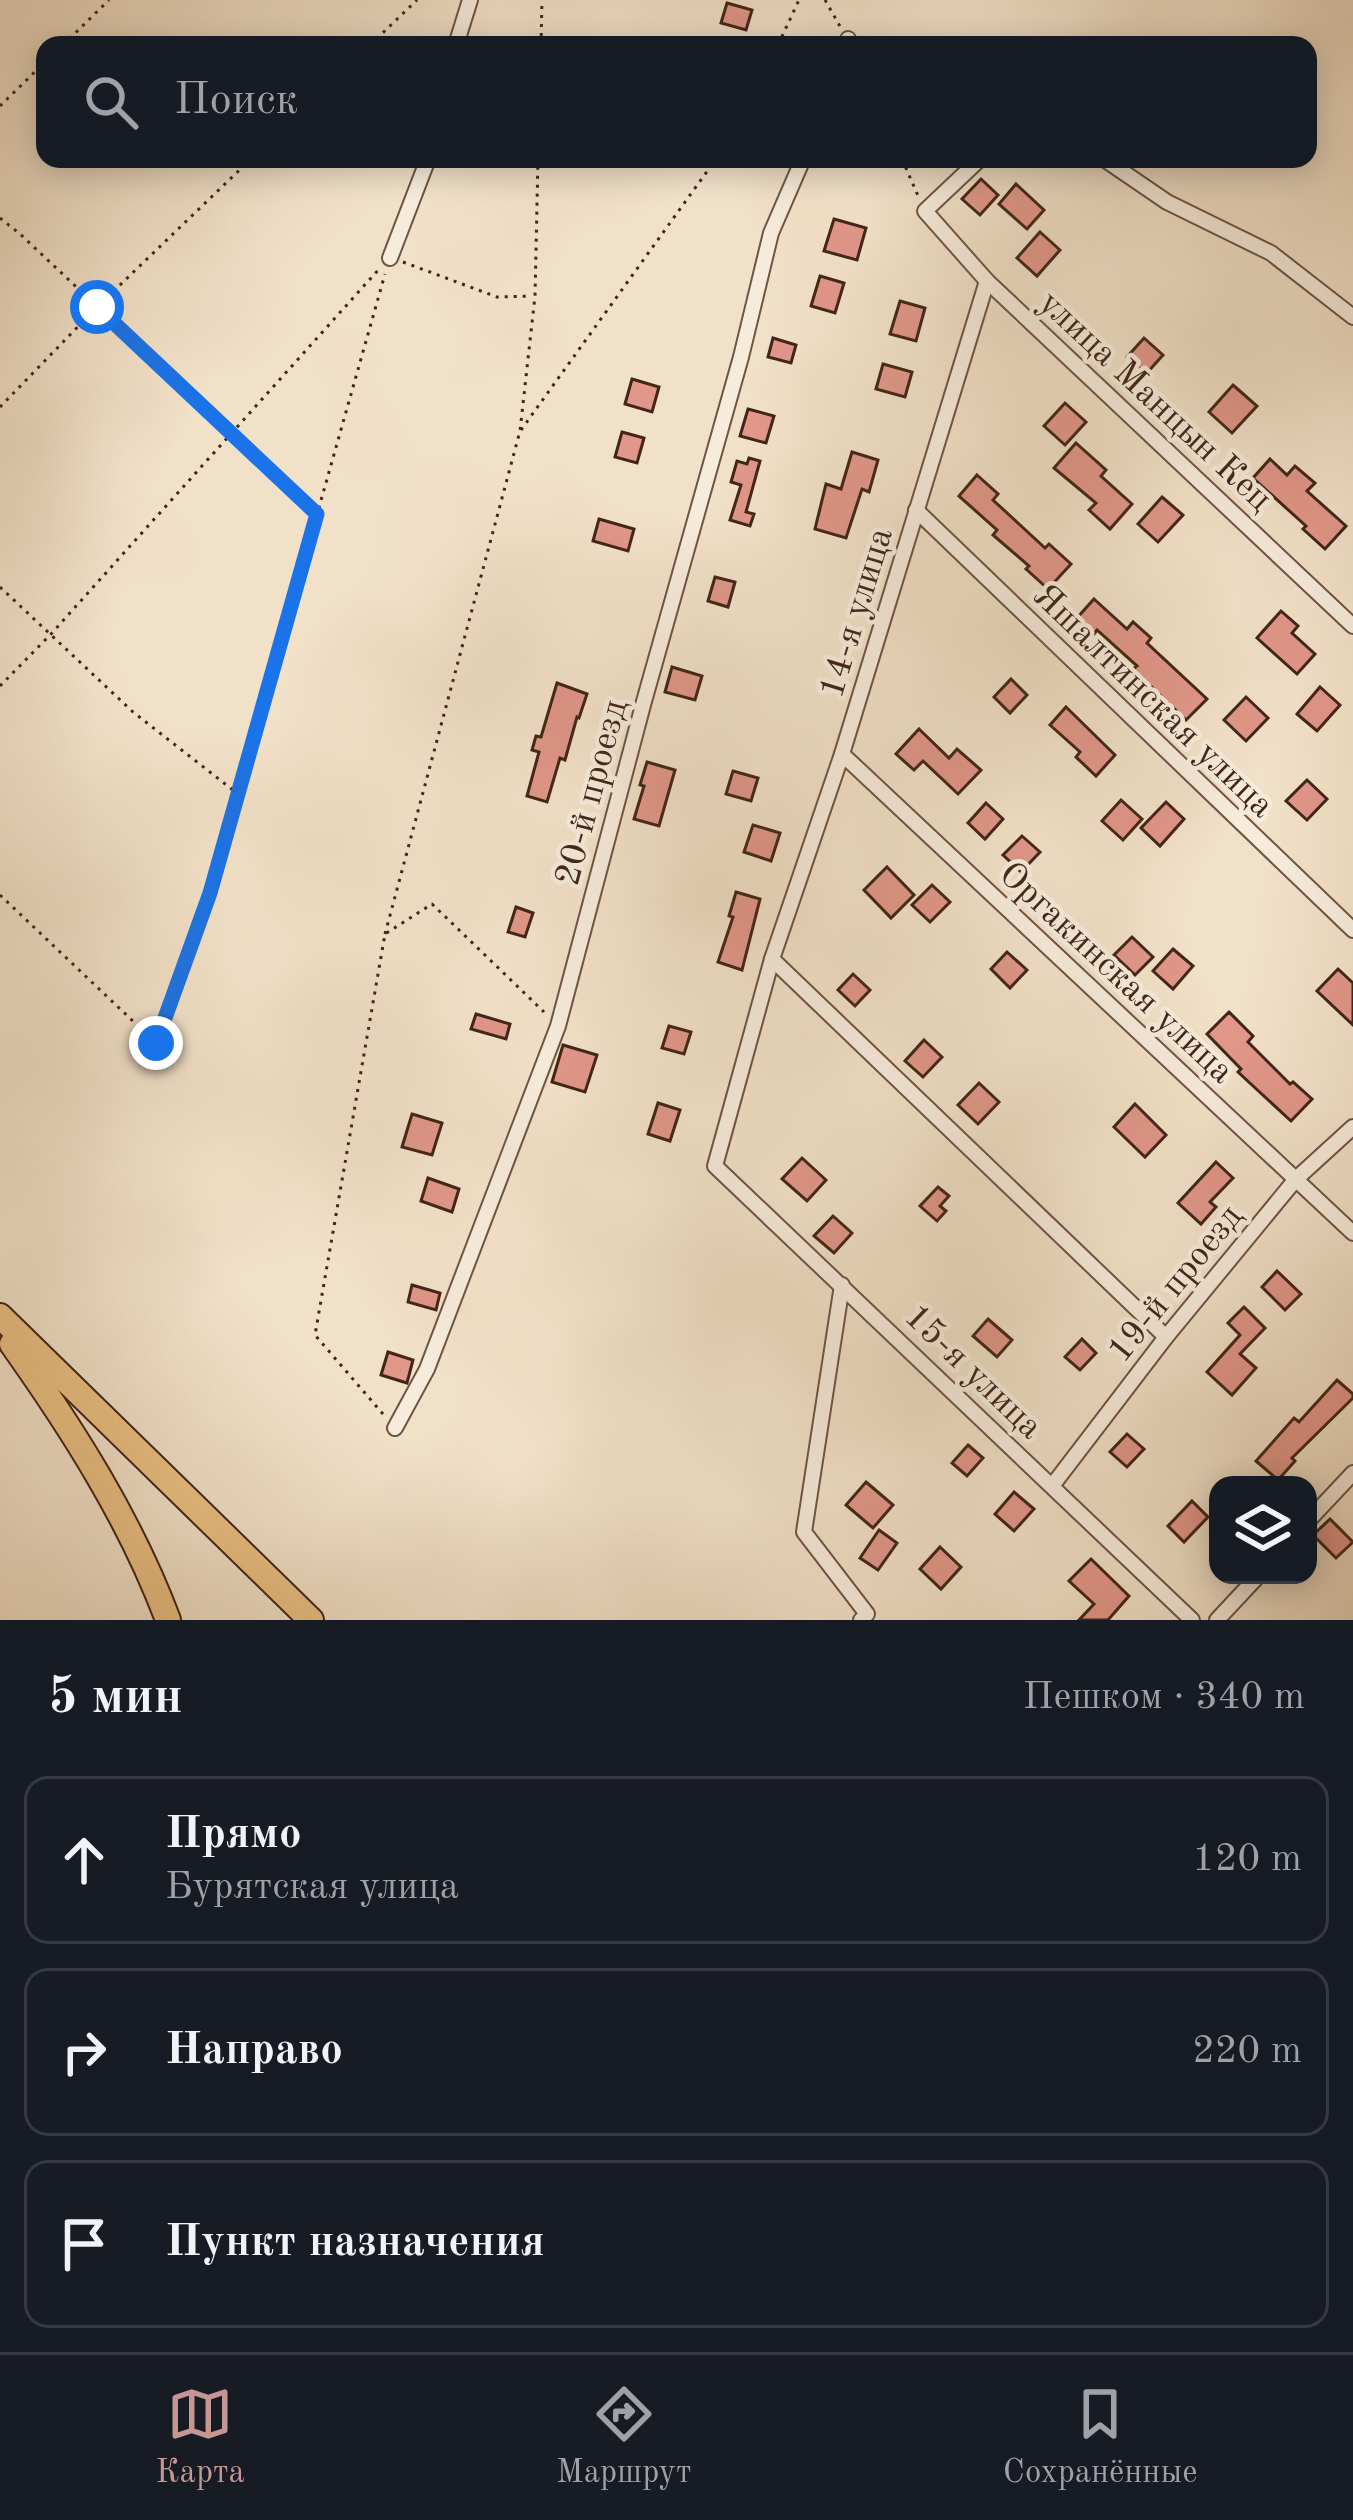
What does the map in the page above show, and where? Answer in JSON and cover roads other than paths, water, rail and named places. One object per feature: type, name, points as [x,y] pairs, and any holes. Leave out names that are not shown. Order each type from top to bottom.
[{"type":"highway","points":[[0,1316],[311,1620]]},
{"type":"highway","points":[[0,1328],[92,1465],[168,1620]]},
{"type":"street","points":[[459,36],[470,0]]},
{"type":"street","points":[[390,258],[425,168]]},
{"type":"street","name":"20-й проезд","points":[[395,1428],[427,1369],[558,1026],[771,233],[799,168]]},
{"type":"street","name":"улица Манцын Кец","points":[[970,168],[925,211],[987,281],[1353,626]]},
{"type":"street","points":[[1117,168],[1166,202],[1271,253],[1353,317]]},
{"type":"street","name":"14-я улица","points":[[715,1166],[772,959],[842,754],[987,281]]},
{"type":"street","name":"Яшалтинская улица","points":[[916,510],[1353,931]]},
{"type":"street","name":"Оргакинская улица","points":[[842,754],[1353,1233]]},
{"type":"street","points":[[772,959],[1166,1336]]},
{"type":"street","name":"19-й проезд","points":[[1052,1486],[1166,1336],[1295,1179],[1353,1127]]},
{"type":"street","name":"15-я улица","points":[[715,1166],[1192,1620]]},
{"type":"street","points":[[842,1285],[804,1532],[867,1618]]},
{"type":"street","points":[[1317,1511],[1353,1473]]},
{"type":"street","points":[[1217,1620],[1250,1584]]}]
